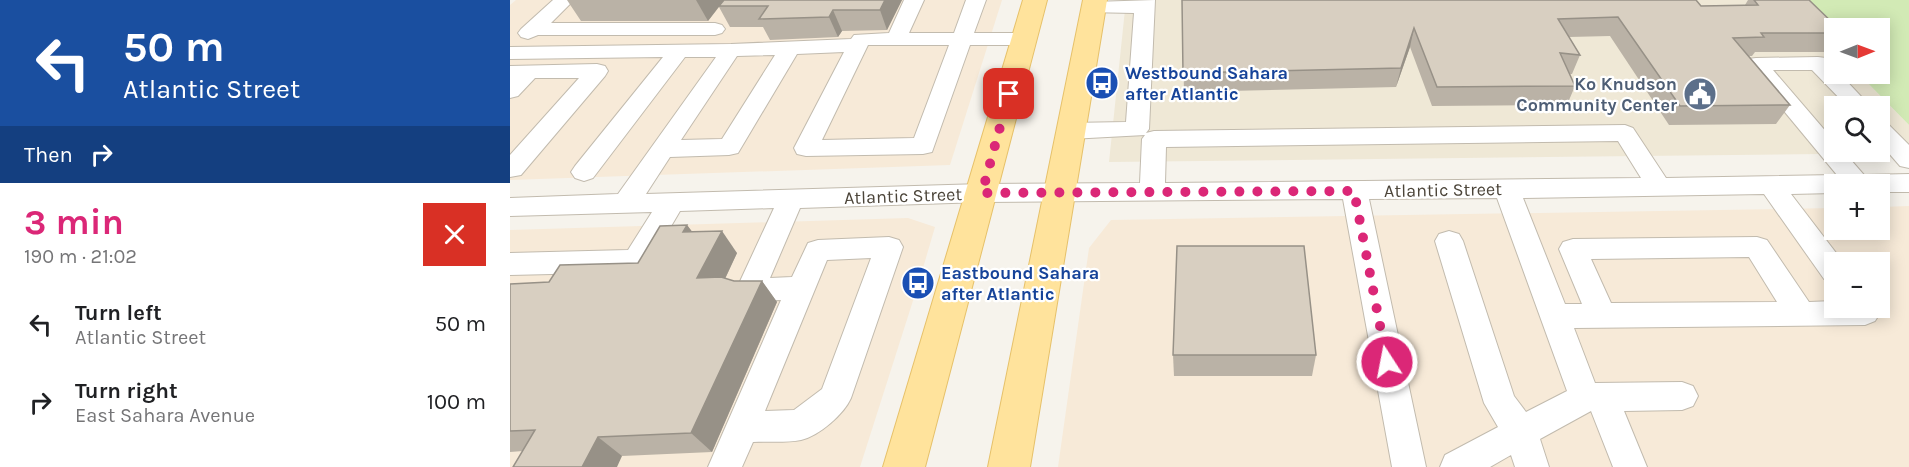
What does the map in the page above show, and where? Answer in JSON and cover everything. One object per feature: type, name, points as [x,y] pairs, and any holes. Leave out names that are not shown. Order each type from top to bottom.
[{"type":"main road","points":[[904,467],[1035,0]]},
{"type":"main road","points":[[1009,467],[1094,4]]},
{"type":"street","points":[[510,47],[564,0]]},
{"type":"street","points":[[896,39],[914,0]]},
{"type":"street","points":[[976,0],[962,39],[923,146],[806,148],[861,39],[896,39],[962,39],[1024,39]]},
{"type":"street","points":[[1094,4],[1145,4],[1146,134],[1152,193]]},
{"type":"street","points":[[533,29],[721,21],[688,51],[584,172]]},
{"type":"street","points":[[510,52],[688,51],[858,45]]},
{"type":"street","points":[[663,148],[729,147],[790,48]]},
{"type":"street","points":[[625,204],[731,50]]},
{"type":"street","points":[[1824,144],[1756,64],[1818,63],[1849,96]]},
{"type":"street","points":[[510,91],[519,72],[597,71],[512,169]]},
{"type":"street","points":[[1070,131],[1146,134],[1625,133],[1659,187]]},
{"type":"street","points":[[1890,140],[1909,160]]},
{"type":"street","points":[[1839,162],[1850,174]]},
{"type":"street","name":"Atlantic Street","points":[[1890,183],[1909,183]]},
{"type":"street","name":"Atlantic Street","points":[[510,207],[982,193],[1354,191],[1824,184]]},
{"type":"street","points":[[1772,185],[1824,257]]},
{"type":"street","points":[[1507,189],[1555,316],[1593,397],[1630,467]]},
{"type":"street","points":[[1354,191],[1409,467]]},
{"type":"street","points":[[791,199],[750,290],[801,288]]},
{"type":"street","points":[[510,264],[636,261],[672,202]]},
{"type":"street","points":[[1449,241],[1500,404],[1521,432],[1532,467]]},
{"type":"street","points":[[725,467],[801,288],[818,250],[888,247],[835,398],[800,425],[742,427]]},
{"type":"street","points":[[1602,316],[1573,249],[1757,247],[1801,314]]},
{"type":"street","points":[[1555,316],[1824,314]]},
{"type":"street","points":[[1457,467],[1521,432],[1593,397],[1682,396]]},
{"type":"shaded area","points":[[516,0],[1002,0],[950,165],[510,180],[510,5]]},
{"type":"shaded area","points":[[1126,0],[1787,0],[1824,39],[1824,84],[1869,84],[1881,96],[1824,96],[1824,154],[1109,162]]},
{"type":"shaded area","points":[[1890,106],[1909,125],[1909,153],[1890,153]]},
{"type":"shaded area","points":[[1909,206],[1909,467],[1058,467],[1089,248],[1111,220],[1824,208],[1824,240],[1890,240],[1890,207]]},
{"type":"shaded area","points":[[908,218],[935,227],[860,467],[510,467],[510,230]]},
{"type":"green space","points":[[1787,0],[1909,0],[1909,125],[1890,106],[1890,96],[1881,96],[1869,84],[1890,84],[1890,18],[1824,18],[1824,39]]},
{"type":"building","points":[[724,0],[885,0],[880,10],[833,10],[829,17],[759,19],[768,6],[719,6]]},
{"type":"building","points":[[1182,0],[1696,0],[1701,6],[1758,5],[1754,0],[1809,0],[1828,18],[1824,18],[1824,33],[1761,33],[1764,37],[1733,38],[1790,105],[1680,106],[1618,17],[1558,19],[1580,55],[1560,53],[1575,86],[1437,87],[1414,28],[1401,68],[1183,73]]},
{"type":"building","points":[[687,225],[683,232],[722,231],[697,278],[721,277],[734,281],[762,281],[691,433],[598,437],[582,467],[513,467],[535,430],[510,431],[510,284],[549,282],[560,265],[638,263],[660,226]]},
{"type":"building","points":[[1177,246],[1304,246],[1316,355],[1173,355]]},
{"type":"place","name":"Westbound Sahara after Atlantic","points":[[1102,83]]},
{"type":"place","name":"Ko Knudson Community Center","points":[[1700,94]]},
{"type":"place","name":"Eastbound Sahara after Atlantic","points":[[918,283]]},
{"type":"route","points":[[1009,94],[982,193],[1354,191],[1387,362]]}]
